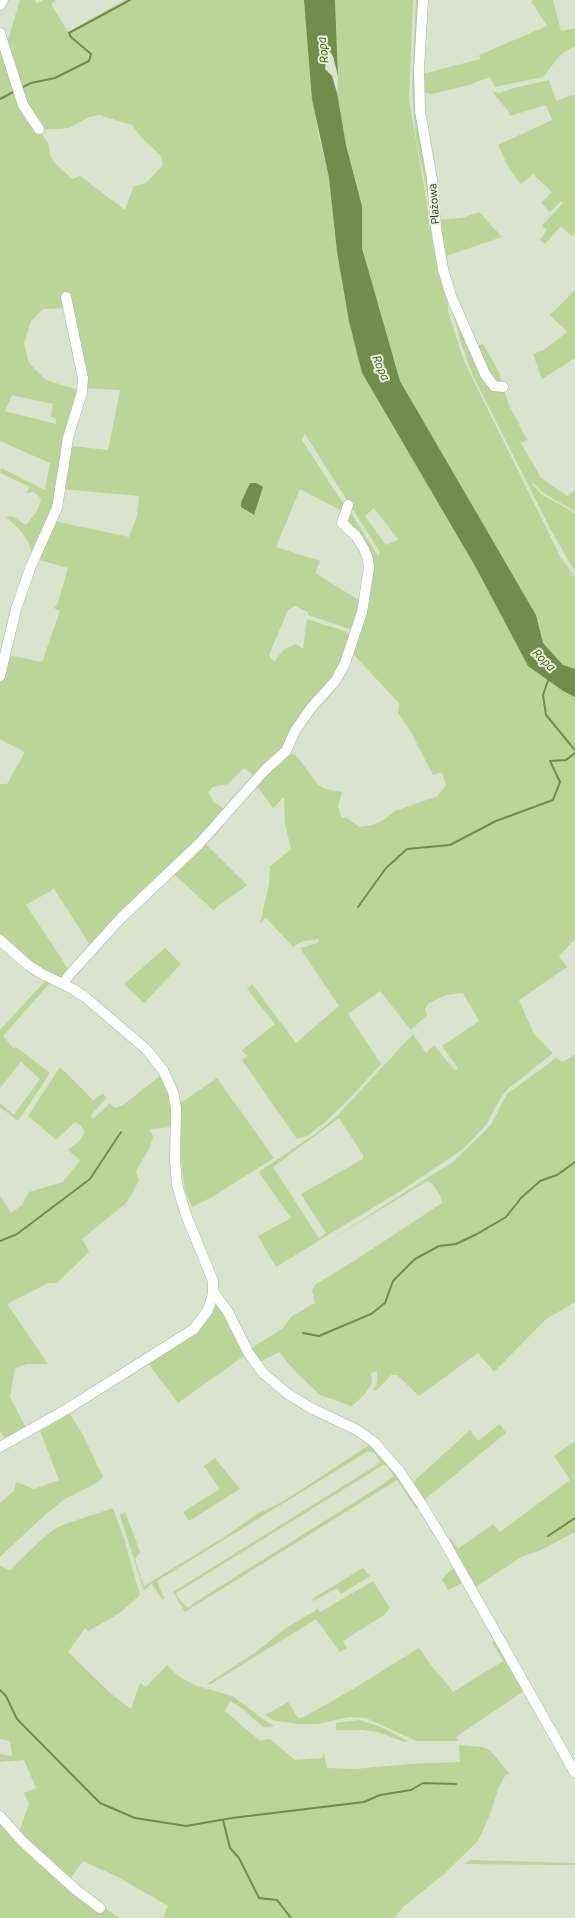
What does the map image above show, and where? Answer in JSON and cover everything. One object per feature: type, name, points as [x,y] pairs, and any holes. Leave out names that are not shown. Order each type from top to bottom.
[{"type":"street","points":[[0,5],[3,0]]},
{"type":"street","name":"Plażowa","points":[[423,0],[419,69],[420,111],[432,179],[436,228],[443,269],[451,296],[485,374],[494,386],[503,387]]},
{"type":"street","points":[[0,33],[25,109],[39,129]]},
{"type":"street","points":[[0,676],[16,609],[31,566],[57,508],[68,438],[82,392],[83,378],[66,297]]},
{"type":"street","points":[[64,984],[70,974],[121,918],[199,844],[265,770],[286,751],[296,732],[312,708],[336,680],[345,663],[362,612],[369,568],[368,559],[364,549],[356,536],[342,523],[348,505]]},
{"type":"street","points":[[0,940],[28,965],[85,997],[146,1049],[163,1070],[173,1092],[176,1108],[175,1160],[177,1185],[186,1215],[213,1281],[212,1300],[208,1310],[194,1329],[67,1409],[0,1447]]},
{"type":"street","points":[[213,1291],[228,1312],[248,1352],[263,1373],[288,1394],[311,1408],[356,1430],[374,1442],[400,1472],[422,1504],[450,1552],[575,1773]]},
{"type":"street","points":[[0,1816],[22,1841],[75,1889],[100,1908]]},
{"type":"shaded area","points":[[20,0],[35,0],[37,4],[43,0],[56,0],[51,4],[68,32],[125,0],[304,0],[318,132],[329,178],[337,252],[362,373],[475,566],[528,666],[563,691],[575,697],[575,939],[559,956],[567,967],[519,1000],[534,1034],[553,1053],[508,1089],[501,1097],[486,1125],[463,1149],[405,1188],[276,1267],[258,1236],[291,1218],[259,1172],[316,1133],[336,1117],[413,1034],[426,1053],[434,1045],[455,1071],[458,1068],[442,1046],[479,1021],[463,993],[446,995],[429,1003],[425,1009],[427,1015],[411,1030],[380,991],[348,1014],[381,1064],[347,1101],[324,1123],[307,1136],[297,1139],[242,1060],[247,1056],[242,1050],[275,1024],[247,989],[252,984],[296,1043],[339,1006],[300,948],[318,943],[319,939],[303,941],[293,947],[266,918],[260,923],[269,885],[270,866],[291,850],[285,823],[284,797],[273,808],[255,783],[290,753],[295,755],[317,784],[325,789],[342,792],[338,806],[341,817],[348,819],[359,827],[372,825],[385,819],[395,811],[438,796],[446,785],[442,772],[433,775],[410,730],[398,713],[399,703],[354,655],[354,647],[373,572],[344,521],[348,508],[378,556],[380,552],[305,434],[302,440],[344,505],[342,511],[300,489],[276,547],[320,561],[315,573],[362,602],[353,630],[308,615],[308,612],[295,606],[288,610],[269,655],[274,662],[284,649],[296,644],[303,649],[307,619],[347,632],[350,636],[343,661],[283,751],[256,777],[244,768],[228,784],[213,787],[208,792],[214,802],[226,810],[92,948],[54,889],[26,905],[69,970],[61,978],[35,964],[0,933],[0,784],[7,784],[25,752],[0,739],[0,682],[8,655],[42,662],[60,611],[54,608],[58,603],[68,568],[36,559],[54,521],[129,537],[137,516],[139,496],[62,489],[70,446],[108,450],[120,390],[85,388],[69,308],[43,309],[31,321],[24,343],[29,363],[46,380],[75,389],[78,395],[55,509],[32,554],[28,541],[19,529],[6,517],[12,516],[26,525],[37,511],[41,501],[39,496],[33,492],[26,493],[30,487],[0,473],[1,468],[45,490],[50,463],[0,441],[0,40],[8,40]],"holes":[[[99,115],[132,125],[141,137],[160,155],[163,165],[146,183],[134,186],[125,210],[80,176],[72,179],[55,163],[51,157],[48,143],[39,130],[69,128],[89,117]],[[12,395],[53,404],[51,417],[56,419],[56,424],[5,411]],[[250,483],[263,487],[253,515],[241,507],[241,502]],[[374,508],[398,539],[386,545],[365,516]],[[339,1118],[363,1155],[363,1159],[301,1194],[326,1233],[319,1238],[273,1167]]]},
{"type":"shaded area","points":[[335,0],[413,0],[409,100],[429,216],[434,231],[448,299],[448,312],[464,361],[560,556],[575,577],[575,669],[563,665],[543,643],[536,615],[400,381],[362,248],[362,206],[346,145],[337,99],[338,65]]},
{"type":"shaded area","points":[[416,0],[422,0],[418,76],[433,222],[416,138],[413,105],[412,84]]},
{"type":"shaded area","points":[[553,0],[561,31],[575,28],[575,46],[561,54],[543,77],[495,87],[490,77],[469,85],[431,94],[422,92],[422,74],[481,59],[479,55],[547,26],[531,1]]},
{"type":"shaded area","points":[[549,80],[556,101],[575,94],[575,233],[572,236],[561,226],[545,244],[540,240],[547,230],[542,226],[563,203],[561,201],[550,212],[541,203],[552,192],[533,174],[521,184],[510,170],[498,145],[552,120],[546,105],[510,116],[509,112],[492,91],[499,93]]},
{"type":"shaded area","points":[[479,212],[502,237],[443,257],[437,220],[462,218]]},
{"type":"shaded area","points":[[575,290],[575,358],[542,379],[533,354],[544,350],[567,332],[550,315]]},
{"type":"shaded area","points":[[451,306],[485,379],[504,389],[509,405],[527,440],[521,443],[541,478],[567,496],[575,490],[575,511],[541,491],[533,483],[532,484],[541,494],[575,513],[575,572],[551,530],[473,376],[461,343]]},
{"type":"shaded area","points":[[483,344],[499,372],[503,386],[496,386],[476,346]]},
{"type":"shaded area","points":[[204,842],[247,885],[213,910],[173,873]]},
{"type":"shaded area","points":[[165,948],[181,964],[144,1003],[124,984]]},
{"type":"shaded area","points":[[47,979],[50,983],[3,1036],[14,1049],[16,1047],[50,1073],[18,1121],[0,1107],[0,1103],[14,1115],[40,1079],[21,1062],[0,1088],[0,1030]]},
{"type":"shaded area","points":[[575,1055],[575,1302],[546,1319],[494,1372],[478,1353],[419,1396],[397,1375],[391,1375],[376,1391],[373,1390],[377,1383],[377,1371],[371,1373],[372,1383],[365,1394],[352,1406],[320,1395],[293,1369],[279,1352],[258,1363],[250,1349],[283,1328],[292,1316],[315,1303],[312,1290],[316,1284],[354,1261],[442,1203],[440,1195],[432,1183],[427,1181],[324,1244],[454,1161],[491,1125],[507,1094],[556,1058],[562,1062]]},
{"type":"shaded area","points":[[60,1067],[93,1100],[103,1094],[106,1098],[90,1116],[93,1119],[110,1103],[114,1108],[122,1106],[161,1075],[169,1096],[172,1127],[150,1129],[153,1137],[149,1149],[136,1171],[139,1180],[125,1204],[82,1239],[89,1252],[57,1283],[48,1283],[7,1304],[48,1364],[28,1364],[15,1368],[10,1397],[26,1428],[5,1438],[0,1431],[0,1195],[11,1213],[22,1205],[29,1192],[63,1182],[80,1160],[68,1150],[80,1140],[85,1132],[80,1125],[75,1122],[56,1140],[28,1116]]},
{"type":"shaded area","points":[[217,1078],[274,1158],[212,1197],[192,1207],[185,1191],[182,1170],[179,1104]]},
{"type":"shaded area","points":[[217,1304],[245,1355],[178,1403],[148,1363],[190,1337],[202,1327]]},
{"type":"shaded area","points":[[70,1414],[83,1435],[103,1477],[98,1482],[65,1499],[47,1513],[0,1557],[0,1503],[14,1491],[16,1482],[34,1489],[59,1480],[40,1431]]},
{"type":"shaded area","points":[[500,1424],[506,1433],[424,1500],[413,1482],[470,1430],[478,1441]]},
{"type":"shaded area","points":[[575,1441],[575,1532],[539,1551],[523,1556],[474,1588],[449,1540],[451,1539],[458,1549],[493,1524],[500,1532],[570,1480],[554,1456]]},
{"type":"shaded area","points":[[371,1444],[380,1452],[420,1506],[416,1509],[397,1480],[185,1612],[173,1592],[377,1465],[380,1461],[375,1454],[368,1451],[157,1581],[162,1594],[165,1597],[162,1600],[152,1583],[144,1591],[120,1515],[125,1512],[140,1552],[135,1559],[144,1586],[226,1536],[257,1514],[282,1502]],"holes":[[[383,1465],[387,1466],[394,1476],[382,1485],[188,1608],[178,1598],[176,1593]]]},
{"type":"shaded area","points":[[215,1458],[240,1489],[189,1521],[183,1512],[220,1489],[204,1466]]},
{"type":"shaded area","points":[[113,1508],[124,1539],[140,1595],[113,1617],[88,1631],[85,1628],[68,1652],[110,1693],[131,1709],[140,1683],[146,1687],[167,1665],[177,1675],[194,1685],[232,1696],[267,1722],[275,1726],[263,1727],[243,1709],[230,1701],[225,1711],[260,1741],[270,1739],[295,1760],[322,1758],[324,1753],[327,1768],[355,1769],[409,1764],[460,1762],[459,1745],[482,1747],[490,1750],[509,1773],[505,1776],[498,1789],[491,1812],[478,1841],[443,1875],[403,1907],[395,1918],[163,1918],[168,1906],[118,1877],[83,1861],[68,1882],[119,1918],[0,1918],[0,1816],[21,1837],[20,1829],[29,1804],[24,1793],[36,1788],[24,1760],[0,1762],[0,1754],[12,1756],[10,1741],[0,1739],[0,1566],[10,1570],[42,1539],[56,1528]]},
{"type":"shaded area","points":[[455,1566],[464,1582],[448,1590],[442,1579]]},
{"type":"shaded area","points":[[363,1568],[370,1576],[341,1594],[337,1588],[314,1601],[312,1599]]},
{"type":"shaded area","points":[[373,1581],[390,1608],[384,1615],[343,1641],[347,1648],[340,1652],[316,1619],[211,1684],[207,1684],[256,1652],[286,1628],[318,1609],[320,1612]]},
{"type":"shaded area","points":[[496,1640],[524,1691],[456,1737],[458,1741],[416,1741],[366,1718],[349,1717],[318,1724],[297,1724],[272,1720],[265,1715],[288,1702],[298,1718],[304,1717],[353,1689],[419,1648],[438,1675],[440,1675],[453,1692],[503,1661],[492,1643]]},
{"type":"shaded area","points":[[359,1720],[379,1726],[408,1741],[404,1742],[378,1732],[363,1730],[336,1730],[336,1723]]},
{"type":"shaded area","points":[[471,1860],[575,1863],[575,1865],[464,1864]]},
{"type":"water","name":"Ropa","points":[[304,0],[335,0],[338,76],[333,56],[330,52],[328,52],[325,69],[332,76],[337,93],[346,145],[362,206],[362,248],[400,381],[536,615],[543,643],[563,665],[575,669],[575,697],[563,691],[528,666],[475,566],[362,373],[349,321],[337,252],[329,178],[312,99]]},
{"type":"water","points":[[250,483],[256,483],[263,487],[254,515],[241,507],[241,502]]},
{"type":"waterway","points":[[21,88],[31,83],[55,78],[89,61],[91,54],[71,37],[69,33],[130,0]]},
{"type":"waterway","points":[[0,99],[15,91]]},
{"type":"waterway","name":"Ropa","points":[[549,678],[543,695],[546,715],[575,750]]},
{"type":"waterway","points":[[358,907],[386,868],[407,849],[450,845],[496,821],[553,800],[560,782],[550,761],[566,760],[575,753]]},
{"type":"waterway","points":[[0,1241],[17,1234],[90,1179],[121,1132]]},
{"type":"waterway","points":[[303,1333],[319,1336],[371,1314],[385,1303],[393,1281],[415,1259],[439,1246],[456,1244],[506,1217],[521,1198],[540,1181],[557,1175],[575,1162]]},
{"type":"waterway","points":[[548,1536],[575,1518]]},
{"type":"waterway","points":[[0,1690],[6,1696],[17,1719],[100,1803],[135,1818],[186,1826],[232,1818],[364,1802],[380,1795],[411,1790],[423,1783],[456,1784]]},
{"type":"waterway","points":[[223,1820],[230,1848],[239,1858],[259,1898],[277,1900],[291,1918]]}]
